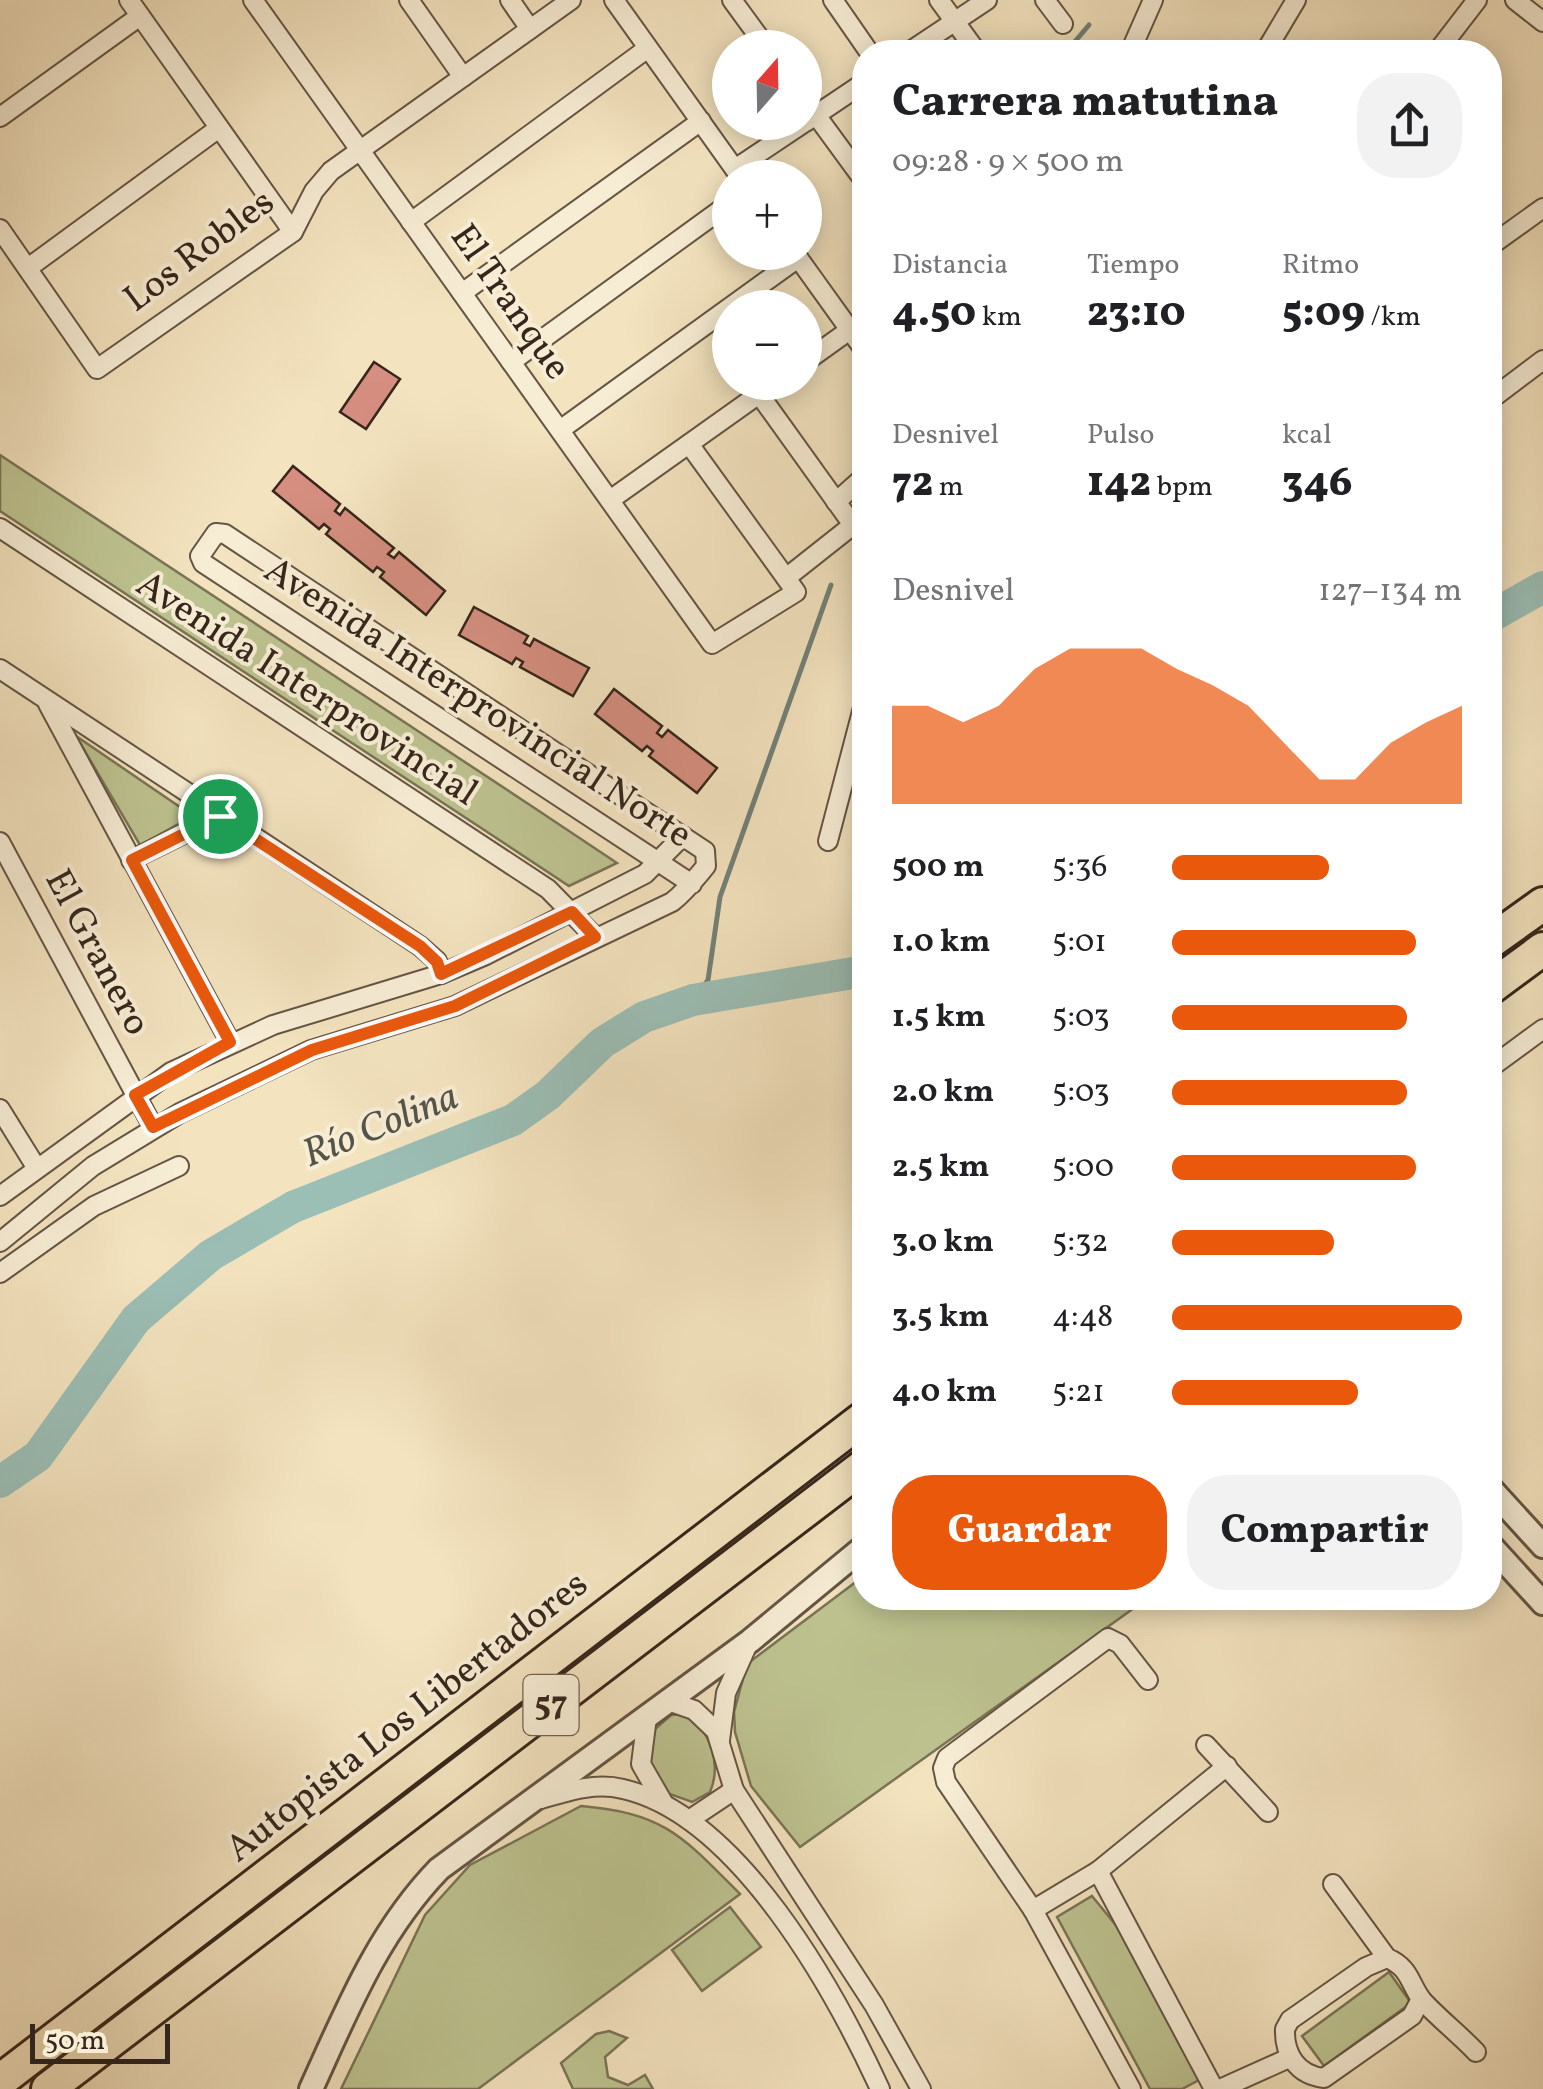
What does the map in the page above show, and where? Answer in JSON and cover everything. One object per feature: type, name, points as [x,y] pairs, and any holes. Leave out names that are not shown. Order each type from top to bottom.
[{"type":"highway","points":[[1502,933],[1543,904]]},
{"type":"highway","points":[[1502,979],[1543,950]]},
{"type":"highway","name":"Autopista Los Libertadores","points":[[0,2081],[852,1427]]},
{"type":"highway","name":"Autopista Los Libertadores","points":[[48,2089],[852,1475]]},
{"type":"street","points":[[129,0],[293,232]]},
{"type":"street","name":"El Tranque","points":[[253,0],[712,644],[791,585]]},
{"type":"street","points":[[409,0],[463,77]]},
{"type":"street","points":[[510,0],[530,29]]},
{"type":"street","name":"Los Robles","points":[[28,268],[97,369],[293,232],[322,180],[571,0]]},
{"type":"street","points":[[614,0],[728,160]]},
{"type":"street","points":[[732,0],[754,30]]},
{"type":"street","points":[[833,0],[861,40]]},
{"type":"street","points":[[939,0],[968,40]]},
{"type":"street","points":[[927,40],[987,0]]},
{"type":"street","points":[[1045,0],[1063,24]]},
{"type":"street","points":[[1135,40],[1153,0]]},
{"type":"street","points":[[1273,40],[1296,0]]},
{"type":"street","points":[[1446,40],[1476,0]]},
{"type":"street","points":[[1515,0],[1543,22]]},
{"type":"street","points":[[0,118],[140,16]]},
{"type":"street","points":[[411,222],[648,48]]},
{"type":"street","points":[[822,107],[852,90]]},
{"type":"street","points":[[462,293],[700,121]]},
{"type":"street","points":[[0,229],[28,268],[220,128]]},
{"type":"street","points":[[822,131],[852,167]]},
{"type":"street","points":[[755,160],[778,140]]},
{"type":"street","points":[[1502,237],[1543,208]]},
{"type":"street","points":[[511,362],[712,217]]},
{"type":"street","points":[[560,430],[776,270]]},
{"type":"street","points":[[809,270],[852,317]]},
{"type":"street","points":[[822,350],[852,328]]},
{"type":"street","points":[[1502,391],[1543,360]]},
{"type":"street","points":[[610,500],[751,400]]},
{"type":"street","points":[[763,400],[852,524]]},
{"type":"street","points":[[689,444],[791,585],[852,526]]},
{"type":"street","points":[[836,502],[852,488]]},
{"type":"street","name":"Avenida Interprovincial","points":[[0,528],[548,889],[595,937]]},
{"type":"street","name":"Avenida Interprovincial Norte","points":[[216,533],[225,534],[683,836],[707,857],[692,884],[203,563],[200,556],[216,533]]},
{"type":"street","points":[[0,669],[420,946],[437,962],[441,974]]},
{"type":"street","points":[[46,700],[230,1042]]},
{"type":"street","points":[[828,841],[852,750]]},
{"type":"street","points":[[132,860],[220,816]]},
{"type":"street","points":[[0,1196],[135,1095],[230,1042],[299,1016],[441,974],[572,912],[660,863],[683,836]]},
{"type":"street","name":"El Granero","points":[[0,842],[153,1127]]},
{"type":"street","points":[[0,1242],[93,1166],[153,1127],[296,1057],[455,1006],[672,902],[692,884]]},
{"type":"street","points":[[1502,1059],[1543,1030]]},
{"type":"street","points":[[0,1108],[36,1167]]},
{"type":"street","points":[[0,1273],[94,1206],[179,1166]]},
{"type":"street","points":[[1502,1501],[1543,1546]]},
{"type":"street","points":[[311,2089],[373,1956],[407,1904],[459,1850],[538,1800],[750,1640],[852,1557]]},
{"type":"street","points":[[1502,1558],[1543,1603]]},
{"type":"street","points":[[1131,2089],[1033,1910],[946,1782],[945,1762],[1108,1638],[1120,1644],[1148,1680]]},
{"type":"street","points":[[720,1740],[726,1693],[750,1640]]},
{"type":"street","points":[[668,1702],[702,1715],[720,1740],[734,1790],[874,2005],[922,2089]]},
{"type":"street","points":[[647,1717],[641,1764],[664,1804]]},
{"type":"street","points":[[1206,1745],[1268,1812]]},
{"type":"street","points":[[1033,1910],[1098,1871],[1227,1766]]},
{"type":"street","points":[[538,1800],[607,1786],[664,1804],[689,1820],[738,1865],[782,1922],[828,1993],[880,2089]]},
{"type":"street","points":[[689,1820],[734,1790]]},
{"type":"street","points":[[1098,1871],[1217,2089],[1290,2058]]},
{"type":"street","points":[[1333,1884],[1387,1958],[1398,1962],[1412,1978],[1421,1999],[1476,2052]]},
{"type":"street","points":[[1387,1958],[1366,1967],[1290,2020],[1284,2029],[1290,2058],[1304,2072],[1324,2078],[1412,2016],[1421,1999]]},
{"type":"green space","points":[[0,455],[617,863],[569,886],[0,511]]},
{"type":"green space","points":[[76,736],[193,816],[140,845]]},
{"type":"green space","points":[[852,1585],[852,1610],[1131,1610],[800,1847],[751,1786],[735,1732],[734,1712],[747,1664]]},
{"type":"green space","points":[[687,1714],[708,1739],[715,1770],[710,1792],[692,1802],[667,1793],[650,1771],[653,1731],[671,1715]]},
{"type":"green space","points":[[581,1806],[633,1815],[671,1831],[740,1894],[478,2089],[341,2089],[425,1915],[470,1865]]},
{"type":"green space","points":[[1092,1896],[1119,1929],[1199,2080],[1182,2089],[1150,2089],[1057,1917]]},
{"type":"green space","points":[[730,1907],[761,1947],[702,1991],[672,1950]]},
{"type":"green space","points":[[1389,1972],[1411,2003],[1324,2066],[1302,2036]]},
{"type":"green space","points":[[609,2031],[627,2038],[605,2057],[608,2077],[628,2085],[645,2075],[653,2089],[573,2089],[561,2063],[596,2034]]},
{"type":"building","points":[[374,362],[400,379],[366,429],[340,412]]},
{"type":"building","points":[[293,466],[340,504],[335,511],[340,515],[345,508],[394,548],[388,554],[394,558],[399,552],[445,591],[426,615],[380,577],[384,572],[377,567],[373,572],[326,534],[330,529],[324,524],[319,529],[273,491]]},
{"type":"building","points":[[474,607],[528,636],[524,643],[530,646],[534,639],[589,668],[573,696],[520,667],[523,662],[516,658],[512,664],[459,635]]},
{"type":"building","points":[[614,689],[662,726],[657,733],[662,737],[668,730],[717,768],[697,793],[649,756],[653,751],[647,746],[642,751],[595,714]]},
{"type":"waterway","points":[[1076,40],[1089,25]]},
{"type":"waterway","points":[[693,1000],[708,980],[720,897],[831,585]]},
{"type":"waterway","name":"Río Colina","points":[[1502,610],[1543,587]]},
{"type":"waterway","name":"Río Colina","points":[[0,1482],[38,1456],[136,1319],[211,1255],[293,1207],[513,1120],[548,1095],[602,1043],[644,1017],[693,1000],[852,973]]},
{"type":"route","points":[[220,816],[420,946],[437,962],[441,974],[572,912],[595,937],[519,971],[455,1006],[312,1050],[153,1127],[135,1095],[230,1042],[132,860],[220,816]]}]
